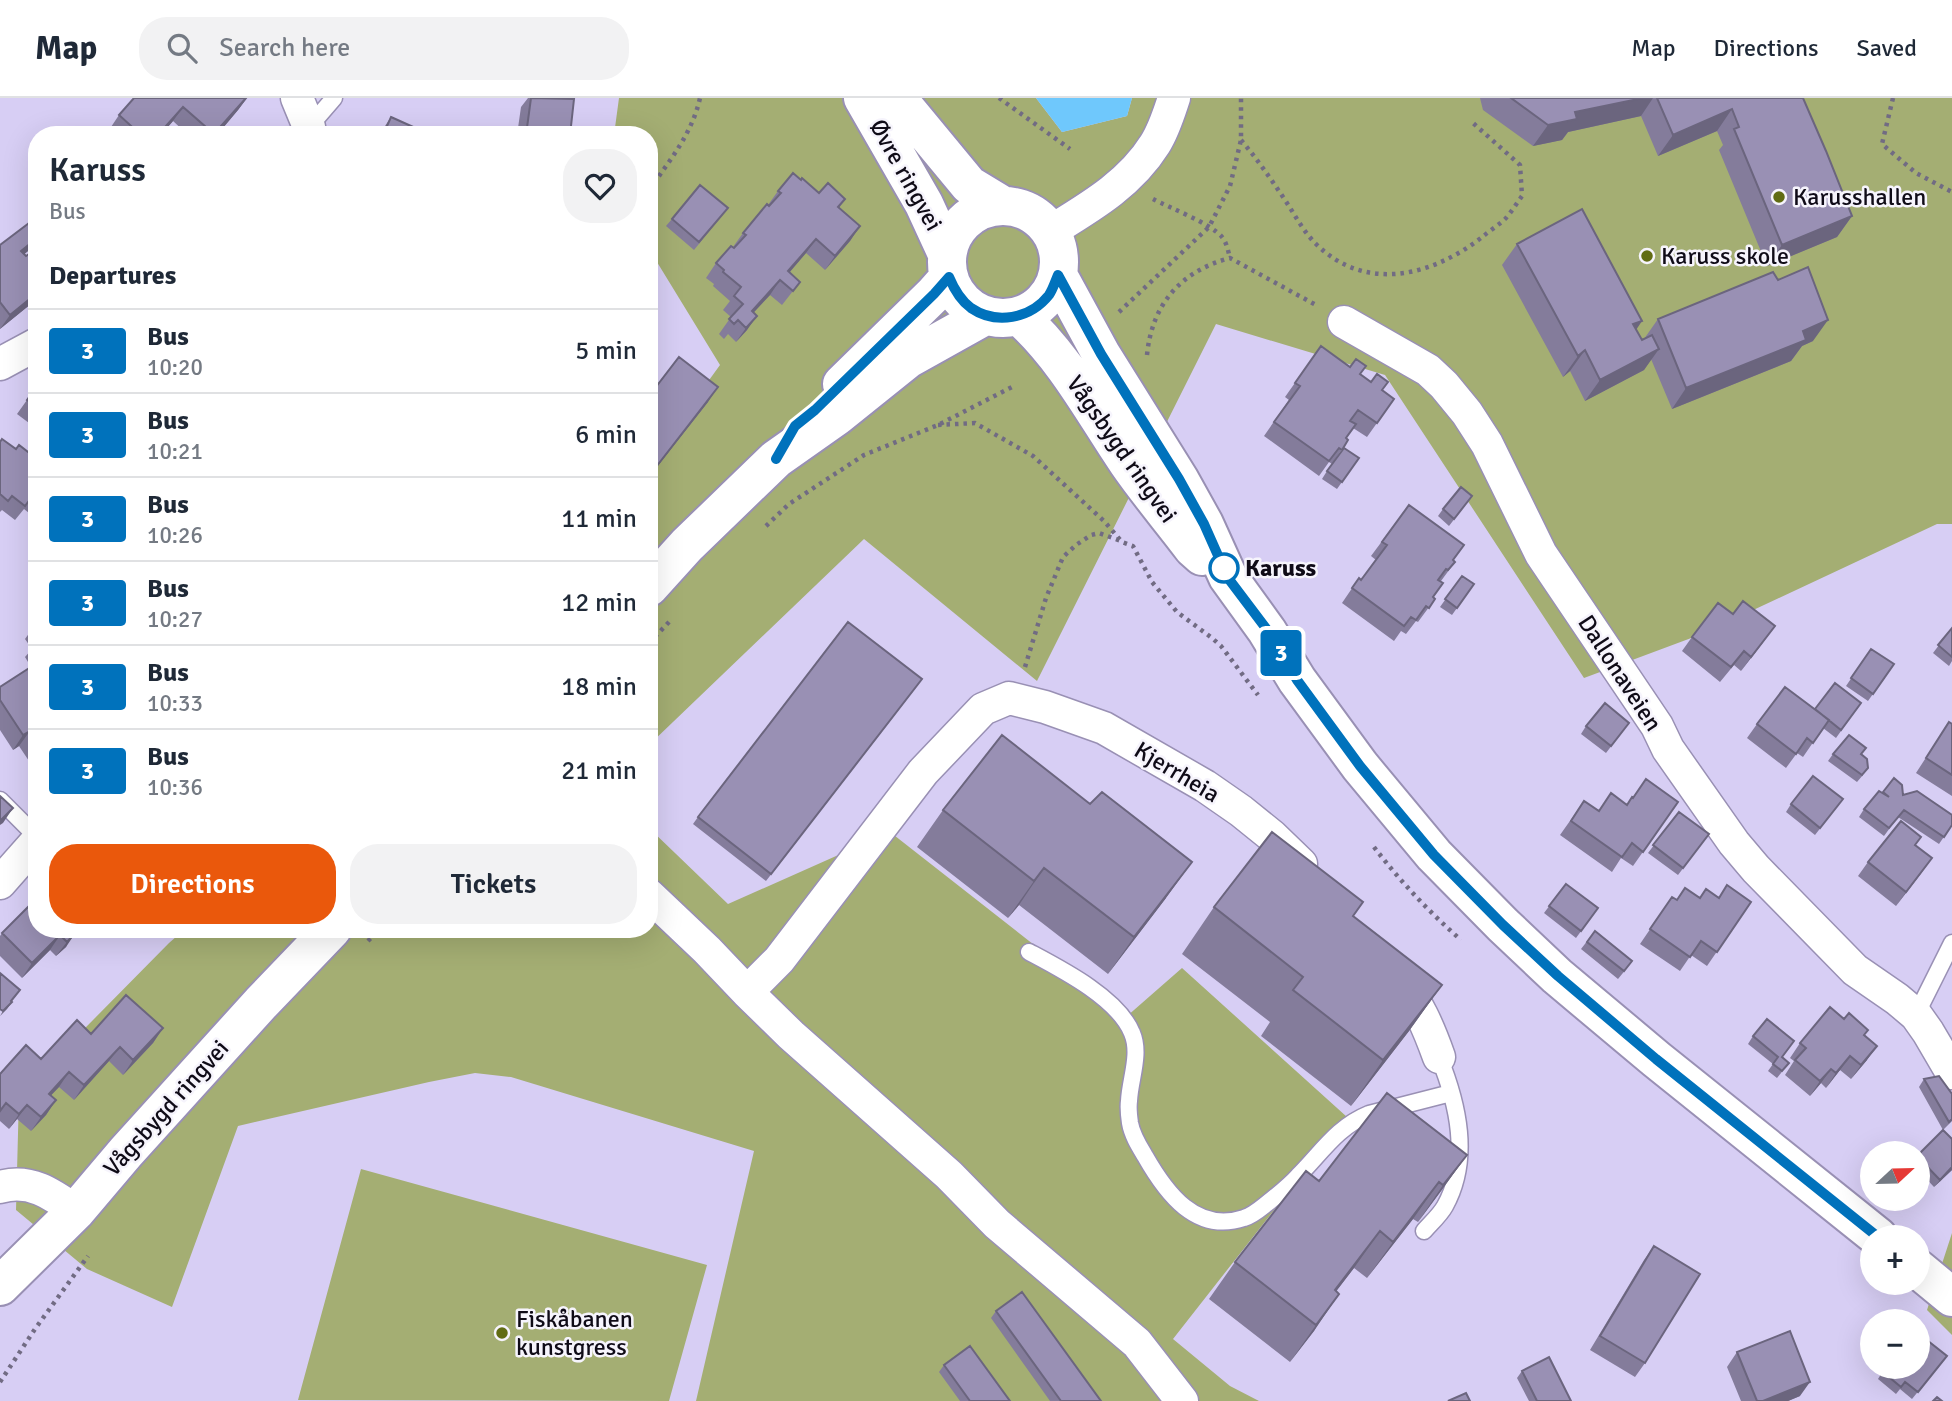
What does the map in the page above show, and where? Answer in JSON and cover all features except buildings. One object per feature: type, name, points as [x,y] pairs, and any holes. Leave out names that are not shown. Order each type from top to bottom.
[{"type":"street","points":[[297,98],[307,126]]},
{"type":"street","name":"Øvre ringvei","points":[[863,98],[924,204],[948,265]]},
{"type":"street","name":"Øvre ringvei","points":[[897,98],[969,185],[1002,205]]},
{"type":"street","points":[[1051,231],[1100,201],[1135,170],[1158,139],[1174,98]]},
{"type":"street","points":[[658,577],[687,545],[776,459],[837,416],[908,359],[1002,316],[1037,307],[1050,293],[1058,275],[1058,252],[1051,231],[1038,217],[1021,208],[1002,205],[983,209],[970,216],[959,226],[951,239],[948,265],[934,294],[795,426],[776,459]]},
{"type":"street","points":[[948,265],[956,293],[969,307],[1002,316]]},
{"type":"street","name":"Vågsbygd ringvei","points":[[1058,275],[1101,354],[1198,512],[1228,578]]},
{"type":"street","name":"Vågsbygd ringvei","points":[[1002,316],[1046,343],[1096,412],[1128,463],[1194,548],[1228,578],[1268,631],[1297,680],[1360,766],[1434,855],[1558,976],[1656,1059],[1863,1225]]},
{"type":"street","name":"Dallonaveien","points":[[1344,322],[1428,370],[1467,413],[1487,444],[1541,554],[1657,726],[1668,749],[1734,843],[1855,971],[1916,1015],[1952,1073]]},
{"type":"street","points":[[0,364],[28,349]]},
{"type":"street","points":[[747,992],[779,960],[923,772],[983,709],[1009,698]]},
{"type":"street","name":"Kjerrheia","points":[[1009,698],[1045,707],[1104,728],[1205,786],[1272,836],[1322,884]]},
{"type":"street","points":[[0,883],[28,850]]},
{"type":"street","points":[[658,904],[791,1035],[948,1175],[997,1224],[1137,1343],[1182,1401]]},
{"type":"street","name":"Vågsbygd ringvei","points":[[0,1286],[76,1211],[261,1003],[323,938]]},
{"type":"street","points":[[1382,957],[1414,999],[1439,1057]]},
{"type":"street","points":[[0,1187],[27,1184],[49,1192],[76,1211]]},
{"type":"street","points":[[1930,1279],[1952,1297]]},
{"type":"lane","points":[[313,126],[334,98]]},
{"type":"lane","points":[[0,800],[28,830]]},
{"type":"lane","points":[[1916,1015],[1952,943]]},
{"type":"lane","points":[[1029,952],[1076,978],[1125,1019],[1133,1034],[1136,1049],[1128,1103],[1133,1135],[1153,1170],[1176,1200],[1198,1216],[1230,1221],[1253,1214],[1298,1177],[1331,1139],[1356,1119],[1451,1093]]},
{"type":"lane","points":[[1424,1231],[1444,1207],[1456,1182],[1461,1153],[1451,1093],[1439,1057]]},
{"type":"path","points":[[658,177],[688,133],[700,98]]},
{"type":"path","points":[[999,98],[1070,149]]},
{"type":"path","points":[[1111,320],[1209,227],[1230,186],[1241,140],[1241,98]]},
{"type":"path","points":[[1893,98],[1882,144],[1916,173],[1952,192]]},
{"type":"path","points":[[1241,140],[1260,163],[1308,235],[1328,254],[1352,268],[1378,274],[1408,273],[1425,269],[1466,248],[1505,220],[1522,196],[1520,165],[1473,123]]},
{"type":"path","points":[[1152,198],[1221,236],[1230,258]]},
{"type":"path","points":[[1147,355],[1150,331],[1174,288],[1211,263],[1230,258],[1344,322]]},
{"type":"path","points":[[760,531],[789,504],[864,455],[938,425],[1012,387]]},
{"type":"path","points":[[1009,698],[1024,670],[1046,598],[1063,557],[1091,535],[1099,533],[1122,542]]},
{"type":"path","points":[[658,633],[676,614]]},
{"type":"green space","points":[[619,98],[1036,98],[1062,132],[1127,116],[1132,98],[1952,98],[1952,524],[1937,524],[1702,634],[1584,678],[1385,375],[1216,324],[1037,681],[864,539],[658,736],[658,451],[720,365],[658,264],[658,126],[615,126]]},
{"type":"green space","points":[[890,832],[1126,1017],[1182,968],[1347,1117],[1173,1339],[1230,1386],[1259,1401],[696,1401],[754,1151],[511,1077],[475,1073],[238,1126],[172,1307],[87,1269],[16,1210],[19,1095],[175,938],[658,938],[658,837],[728,904]]},
{"type":"green space","name":"Fiskåbanen kunstgress","points":[[361,1169],[707,1265],[669,1401],[298,1400]]},
{"type":"green space","points":[[1952,1233],[1952,1335],[1927,1309]]},
{"type":"water","points":[[1036,98],[1132,98],[1127,116],[1062,132]]},
{"type":"bus line","name":"3","points":[[776,459],[795,426],[815,410],[949,277],[956,293],[969,307],[985,316],[1003,318],[1020,316],[1037,307],[1050,293],[1058,275],[1101,354],[1179,479],[1204,524],[1228,578],[1268,631],[1297,680],[1360,766],[1434,855],[1558,976],[1656,1059],[1863,1225]]},
{"type":"place","name":"Karusshallen","points":[[1779,197]]},
{"type":"place","name":"Karuss skole","points":[[1647,256]]},
{"type":"place","name":"Karuss","points":[[1224,568]]},
{"type":"place","name":"Fiskåbanen kunstgress","points":[[502,1333]]}]
